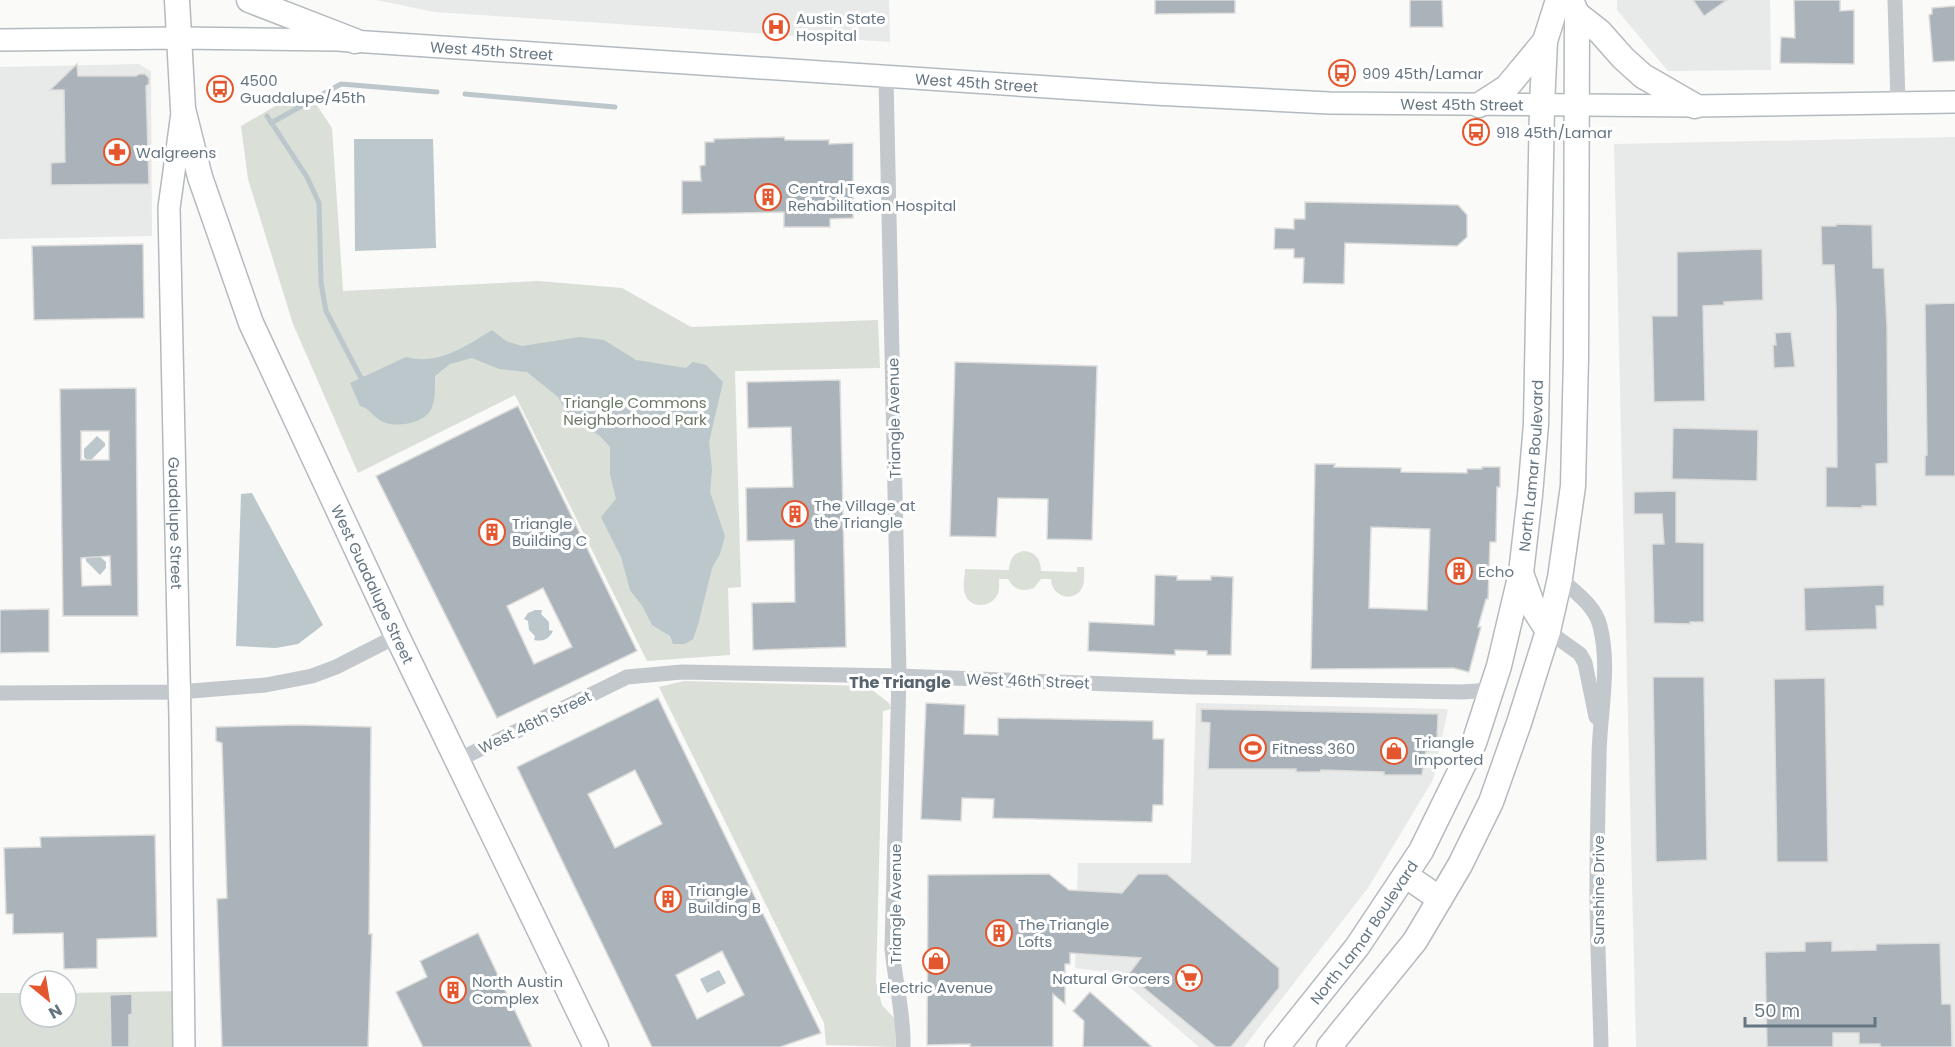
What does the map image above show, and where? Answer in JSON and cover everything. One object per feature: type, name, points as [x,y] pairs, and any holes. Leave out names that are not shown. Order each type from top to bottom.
[{"type":"main road","name":"Guadalupe Street","points":[[177,0],[183,109],[169,208],[184,1047]]},
{"type":"main road","points":[[249,0],[356,41]]},
{"type":"main road","points":[[1329,1047],[1415,941],[1460,865],[1491,801],[1548,631],[1560,578],[1574,486],[1576,106],[1568,5]]},
{"type":"main road","points":[[1568,5],[1600,32],[1643,76],[1695,106]]},
{"type":"main road","name":"North Lamar Boulevard","points":[[1277,1047],[1358,947],[1421,851],[1474,743],[1484,694],[1498,666],[1521,573],[1536,424],[1545,41],[1568,5]]},
{"type":"main road","name":"West 45th Street","points":[[0,40],[179,38],[356,41],[1154,94],[1329,103],[1695,106],[1955,102]]},
{"type":"main road","points":[[1479,105],[1507,87],[1545,41]]},
{"type":"main road","name":"West Guadalupe Street","points":[[183,109],[200,177],[251,323],[397,636],[596,1047]]},
{"type":"main road","points":[[1521,573],[1533,609],[1548,631]]},
{"type":"main road","points":[[1405,875],[1440,899]]},
{"type":"street","points":[[1895,0],[1898,103]]},
{"type":"street","name":"Triangle Avenue","points":[[886,76],[899,676],[892,949],[904,1023],[903,1047]]},
{"type":"street","name":"Sunshine Drive","points":[[1560,578],[1590,606],[1600,627],[1604,685],[1599,732],[1597,893],[1601,1047]]},
{"type":"street","name":"Sunshine Drive","points":[[1548,631],[1580,654],[1585,663],[1599,732]]},
{"type":"street","points":[[0,693],[179,692],[290,682],[336,667],[397,636]]},
{"type":"street","name":"West 46th Street","points":[[458,760],[627,677],[682,672],[899,676],[1191,687],[1484,694]]},
{"type":"shaded area","name":"Austin State Hospital","points":[[376,0],[889,0],[890,42],[434,12]]},
{"type":"shaded area","points":[[1617,0],[1770,0],[1771,70],[1668,71],[1617,10]]},
{"type":"shaded area","points":[[139,64],[151,71],[152,236],[0,239],[0,67]]},
{"type":"shaded area","points":[[1955,137],[1955,1047],[1636,1047],[1614,144]]},
{"type":"shaded area","points":[[354,139],[433,139],[436,248],[355,251]]},
{"type":"shaded area","points":[[492,330],[506,341],[522,346],[580,337],[604,340],[636,360],[686,368],[693,362],[706,365],[723,382],[709,442],[712,469],[710,492],[725,536],[720,554],[712,568],[693,639],[685,644],[673,644],[670,636],[652,625],[643,607],[630,590],[621,557],[601,517],[616,499],[610,474],[610,447],[599,435],[571,420],[558,397],[527,372],[499,369],[472,358],[450,364],[435,376],[432,408],[428,414],[415,422],[395,424],[384,422],[360,406],[350,383],[406,357],[429,359],[451,353]]},
{"type":"shaded area","points":[[97,436],[105,443],[105,446],[89,462],[84,457],[84,449]]},
{"type":"shaded area","points":[[252,493],[323,625],[298,644],[276,648],[236,646],[241,494]]},
{"type":"shaded area","points":[[91,548],[106,562],[106,568],[100,575],[86,561],[86,554]]},
{"type":"shaded area","points":[[542,610],[541,614],[549,622],[549,630],[553,631],[548,638],[540,641],[534,640],[535,636],[529,630],[528,621],[524,619],[528,613]]},
{"type":"shaded area","points":[[1196,703],[1448,709],[1433,780],[1368,888],[1244,1047],[1199,1047],[1113,973],[1075,968],[1078,863],[1191,863]]},
{"type":"shaded area","points":[[719,970],[726,983],[707,993],[700,979]]},
{"type":"green space","name":"Triangle Commons Neighborhood Park","points":[[308,92],[332,128],[343,291],[538,281],[622,288],[691,327],[878,320],[880,368],[735,371],[741,587],[728,588],[730,655],[647,661],[515,395],[358,473],[293,324],[248,179],[241,126],[277,105]]},
{"type":"green space","points":[[1024,551],[1037,557],[1041,571],[1077,572],[1077,567],[1084,567],[1082,588],[1078,593],[1068,597],[1058,594],[1051,579],[1041,579],[1034,588],[1026,590],[1016,588],[1008,579],[999,579],[999,588],[993,601],[979,605],[967,599],[964,588],[965,569],[1009,570],[1013,557]]},
{"type":"green space","points":[[684,681],[867,686],[889,703],[891,709],[883,711],[876,982],[882,1005],[895,1019],[895,1047],[826,1045],[824,1023],[659,687]]},
{"type":"green space","points":[[184,991],[184,1047],[0,1047],[0,993],[18,993],[18,1029],[78,1029],[78,993]]},
{"type":"building","points":[[1155,0],[1235,0],[1235,13],[1155,14]]},
{"type":"building","points":[[1410,0],[1442,0],[1443,27],[1410,27]]},
{"type":"building","points":[[1693,0],[1727,0],[1704,16]]},
{"type":"building","points":[[1794,0],[1840,0],[1840,11],[1854,10],[1854,64],[1780,63],[1781,37],[1795,38]]},
{"type":"building","points":[[1955,6],[1955,61],[1933,62],[1929,15],[1932,14],[1932,8]]},
{"type":"building","name":"Walgreens","points":[[77,64],[78,76],[145,74],[149,78],[149,84],[146,86],[149,184],[51,185],[51,163],[65,162],[64,90],[50,90]]},
{"type":"building","name":"Central Texas Rehabilitation Hospital","points":[[784,137],[785,140],[829,140],[829,144],[853,143],[853,218],[830,219],[830,227],[784,227],[784,212],[682,214],[682,181],[701,181],[700,166],[705,165],[705,142],[714,142],[714,139]]},
{"type":"building","points":[[1305,202],[1458,205],[1467,215],[1467,237],[1457,246],[1345,243],[1344,284],[1303,283],[1304,258],[1294,258],[1294,249],[1274,249],[1275,228],[1294,229],[1294,219],[1305,219]]},
{"type":"building","points":[[1836,224],[1872,225],[1873,268],[1884,268],[1887,326],[1888,463],[1876,464],[1877,506],[1862,506],[1862,508],[1826,507],[1826,467],[1837,467],[1836,307],[1834,265],[1822,265],[1821,226],[1836,226]]},
{"type":"building","points":[[143,244],[144,318],[34,320],[32,246]]},
{"type":"building","points":[[1762,249],[1763,300],[1724,302],[1724,305],[1703,306],[1705,401],[1654,402],[1652,316],[1677,316],[1677,252]]},
{"type":"building","points":[[1955,303],[1955,476],[1925,476],[1925,456],[1927,455],[1925,304]]},
{"type":"building","points":[[1791,332],[1795,367],[1774,368],[1775,333]]},
{"type":"building","points":[[955,362],[1097,366],[1092,540],[1047,539],[1048,499],[998,498],[996,537],[950,536]]},
{"type":"building","name":"The Village at the Triangle","points":[[840,380],[846,647],[753,650],[752,603],[795,602],[794,540],[747,541],[746,488],[793,487],[791,427],[748,428],[747,382]]},
{"type":"building","points":[[136,388],[138,616],[63,616],[60,389]],"holes":[[[81,431],[109,431],[109,460],[81,460]],[[110,556],[111,585],[82,586],[81,558]]]},
{"type":"building","name":"Triangle Building C","points":[[518,406],[637,651],[497,718],[376,476]],"holes":[[[543,588],[572,647],[534,664],[507,606]]]},
{"type":"building","points":[[1673,428],[1758,430],[1757,481],[1672,479]]},
{"type":"building","name":"Echo","points":[[1315,464],[1335,464],[1334,467],[1401,468],[1401,472],[1467,473],[1467,469],[1500,467],[1500,487],[1497,487],[1496,542],[1490,542],[1488,599],[1486,599],[1478,627],[1481,627],[1469,672],[1453,668],[1311,669]],"holes":[[[1371,527],[1430,529],[1427,610],[1369,608]]]},
{"type":"building","points":[[1676,491],[1676,542],[1704,543],[1704,622],[1654,623],[1652,544],[1664,544],[1662,514],[1634,514],[1634,492]]},
{"type":"building","points":[[1155,575],[1177,576],[1177,580],[1211,580],[1211,576],[1233,577],[1231,655],[1207,655],[1207,651],[1175,650],[1175,655],[1088,651],[1089,622],[1154,625]]},
{"type":"building","points":[[1884,585],[1884,606],[1876,606],[1877,629],[1805,631],[1804,588]]},
{"type":"building","points":[[49,609],[49,652],[0,653],[0,610]]},
{"type":"building","points":[[1653,677],[1704,677],[1707,860],[1656,862]]},
{"type":"building","points":[[1825,678],[1828,862],[1777,862],[1774,679]]},
{"type":"building","name":"Triangle Building B","points":[[658,698],[821,1033],[780,1047],[652,1047],[517,767]],"holes":[[[635,770],[662,824],[615,848],[588,794]],[[722,951],[744,995],[697,1019],[676,975]]]},
{"type":"building","points":[[926,703],[965,705],[964,734],[998,735],[998,718],[1153,721],[1153,739],[1164,739],[1163,805],[1153,805],[1152,822],[993,818],[994,799],[962,798],[961,821],[921,819]]},
{"type":"building","points":[[1201,709],[1438,714],[1437,741],[1430,740],[1430,751],[1426,751],[1422,775],[1384,775],[1384,772],[1321,770],[1320,772],[1296,772],[1296,769],[1208,769],[1210,723],[1201,722]]},
{"type":"building","points":[[298,725],[371,727],[369,934],[372,934],[368,1047],[222,1047],[217,899],[227,898],[222,743],[216,741],[216,727]]},
{"type":"building","points":[[155,835],[157,937],[97,939],[97,968],[64,969],[63,933],[13,934],[13,914],[6,914],[4,848],[41,847],[40,837]]},
{"type":"building","points":[[1049,874],[1069,890],[1122,893],[1138,874],[1167,874],[1279,968],[1279,988],[1231,1047],[1216,1047],[1128,975],[1141,958],[1070,953],[1070,964],[1065,964],[1065,1004],[1053,994],[1053,1047],[927,1045],[928,875]]},
{"type":"building","name":"North Austin Complex","points":[[478,933],[532,1047],[423,1047],[396,992],[427,977],[420,961]]},
{"type":"building","points":[[1832,941],[1832,951],[1876,950],[1876,944],[1940,943],[1942,1004],[1951,1004],[1952,1047],[1880,1047],[1880,1044],[1859,1044],[1859,1033],[1833,1033],[1833,1047],[1767,1047],[1765,952],[1805,951],[1805,942]]},
{"type":"building","points":[[1090,992],[1152,1047],[1083,1047],[1084,1021],[1073,1011]]},
{"type":"building","points":[[132,994],[132,1014],[129,1015],[129,1047],[111,1047],[110,995]]},
{"type":"waterway","points":[[271,123],[341,84],[437,92]]},
{"type":"waterway","points":[[465,94],[615,107]]},
{"type":"waterway","points":[[267,116],[307,177],[319,203],[321,283],[326,311],[361,378],[365,380]]},
{"type":"place","name":"Austin State Hospital","points":[[776,27]]},
{"type":"place","name":"909 45th/Lamar","points":[[1342,73]]},
{"type":"place","name":"4500 Guadalupe/45th","points":[[220,89]]},
{"type":"place","name":"918 45th/Lamar","points":[[1476,132]]},
{"type":"place","name":"Walgreens","points":[[117,152]]},
{"type":"place","name":"Central Texas Rehabilitation Hospital","points":[[768,197]]},
{"type":"place","name":"The Village at the Triangle","points":[[795,514]]},
{"type":"place","name":"Triangle Building C","points":[[492,532]]},
{"type":"place","name":"Echo","points":[[1459,571]]},
{"type":"place","name":"Fitness 360","points":[[1253,748]]},
{"type":"place","name":"Triangle Imported","points":[[1394,751]]},
{"type":"place","name":"Triangle Building B","points":[[668,899]]},
{"type":"place","name":"The Triangle Lofts","points":[[999,933]]},
{"type":"place","name":"Electric Avenue","points":[[936,961]]},
{"type":"place","name":"Natural Grocers","points":[[1189,978]]},
{"type":"place","name":"North Austin Complex","points":[[453,990]]},
{"type":"district","name":"The Triangle","points":[[900,682]]}]
